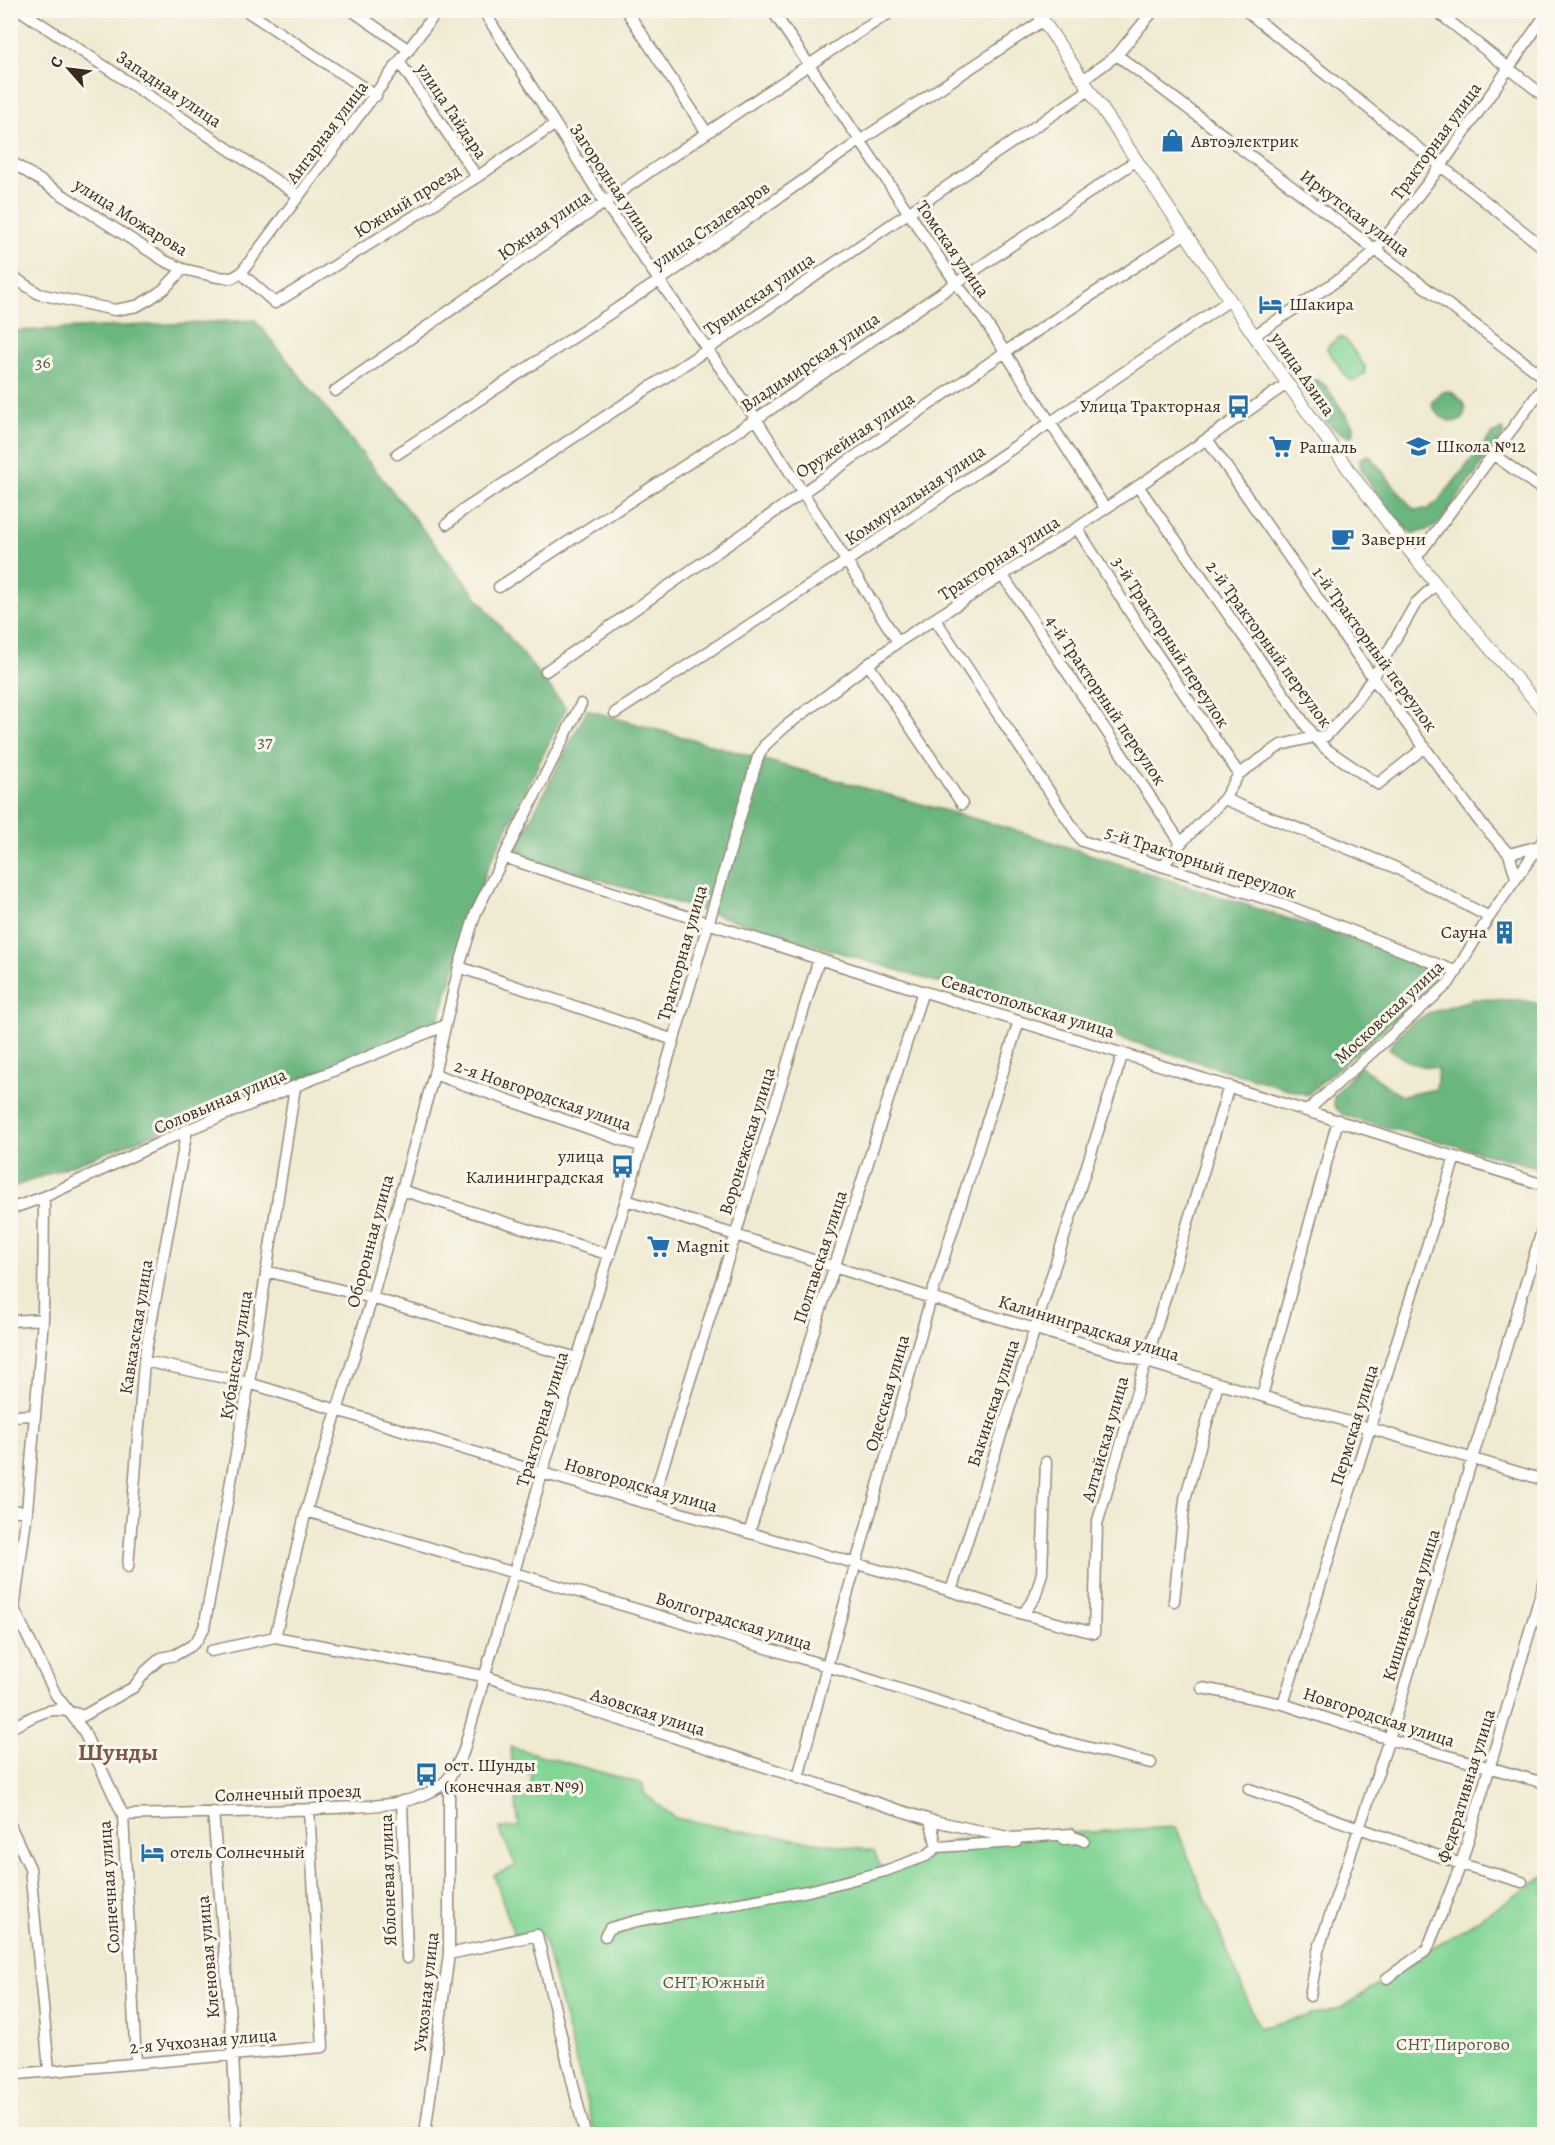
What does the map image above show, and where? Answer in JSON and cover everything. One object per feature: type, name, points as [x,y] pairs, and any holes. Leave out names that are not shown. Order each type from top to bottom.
[{"type":"main road","name":"улица Азина","points":[[1039,16],[1287,384],[1377,508],[1436,584],[1545,711]]},
{"type":"street","name":"Западная улица","points":[[20,10],[299,195]]},
{"type":"street","points":[[245,10],[376,96]]},
{"type":"street","points":[[351,10],[409,50]]},
{"type":"street","name":"Ангарная улица","points":[[241,273],[376,96],[438,10]]},
{"type":"street","name":"Загородная улица","points":[[483,10],[605,203],[756,419],[898,642]]},
{"type":"street","points":[[626,10],[707,133]]},
{"type":"street","name":"Томская улица","points":[[772,10],[907,212],[985,321],[1052,422],[1105,508]]},
{"type":"street","name":"Южная улица","points":[[335,391],[707,133],[894,10]]},
{"type":"street","name":"Тувинская улица","points":[[447,524],[506,482],[708,349],[1086,85],[1117,55],[1154,10]]},
{"type":"street","points":[[1245,10],[1545,248]]},
{"type":"street","points":[[1435,10],[1545,96]]},
{"type":"street","name":"улица Сталеваров","points":[[397,454],[659,281],[1039,16]]},
{"type":"street","name":"Тракторная улица","points":[[1255,335],[1359,267],[1376,249],[1441,166],[1545,17]]},
{"type":"street","name":"Иркутская улица","points":[[1117,55],[1545,376]]},
{"type":"street","name":"улица Гайдара","points":[[400,63],[477,177]]},
{"type":"street","name":"Южный проезд","points":[[241,273],[275,303],[477,177],[554,125]]},
{"type":"street","name":"Владимирская улица","points":[[499,587],[756,419],[1137,160]]},
{"type":"street","name":"улица Можарова","points":[[10,161],[165,261],[183,269],[232,278],[241,273]]},
{"type":"street","name":"Оружейная улица","points":[[546,671],[1005,352],[1186,233]]},
{"type":"street","points":[[10,275],[39,294],[115,310],[137,306],[151,298],[164,289],[183,269]]},
{"type":"street","name":"Коммунальная улица","points":[[615,713],[847,561],[1230,300]]},
{"type":"street","name":"Тракторная улица","points":[[449,1780],[463,1753],[542,1473],[610,1255],[707,923],[758,757],[765,745],[786,726],[898,642],[1077,528],[1287,384]]},
{"type":"street","points":[[1416,558],[1545,386]]},
{"type":"street","name":"1-й Тракторный переулок","points":[[1207,439],[1373,678],[1480,822],[1509,854],[1516,877]]},
{"type":"street","points":[[1494,455],[1545,491]]},
{"type":"street","name":"2-й Тракторный переулок","points":[[1138,486],[1314,736],[1326,749],[1378,784],[1425,747]]},
{"type":"street","name":"3-й Тракторный переулок","points":[[1077,528],[1148,641],[1239,774]]},
{"type":"street","name":"4-й Тракторный переулок","points":[[1004,576],[1181,843]]},
{"type":"street","points":[[1163,866],[1181,843],[1224,799],[1239,774],[1281,745],[1314,736],[1326,736],[1373,678],[1416,603],[1436,584]]},
{"type":"street","name":"5-й Тракторный переулок","points":[[935,620],[1082,841],[1283,904],[1457,972]]},
{"type":"street","points":[[868,664],[962,804]]},
{"type":"street","name":"Оборонная улица","points":[[275,1637],[306,1512],[372,1298],[434,1074],[459,967],[476,912],[582,704]]},
{"type":"street","points":[[1224,799],[1394,867],[1489,916]]},
{"type":"street","points":[[1509,854],[1542,843]]},
{"type":"street","name":"Московская улица","points":[[1307,1111],[1449,984],[1489,916],[1542,843]]},
{"type":"street","name":"Севастопольская улица","points":[[503,857],[819,959],[1545,1185]]},
{"type":"street","name":"Воронежская улица","points":[[651,1505],[819,959]]},
{"type":"street","points":[[459,967],[674,1040]]},
{"type":"street","name":"Полтавская улица","points":[[749,1533],[923,991]]},
{"type":"street","name":"Одесская улица","points":[[798,1778],[827,1666],[931,1298],[1019,1021]]},
{"type":"street","name":"Соловьиная улица","points":[[10,1209],[44,1197],[188,1130],[444,1026]]},
{"type":"street","name":"Бакинская улица","points":[[951,1591],[1123,1053]]},
{"type":"street","name":"2-я Новгородская улица","points":[[434,1074],[642,1147]]},
{"type":"street","name":"Алтайская улица","points":[[1094,1633],[1097,1524],[1228,1086]]},
{"type":"street","name":"Кубанская улица","points":[[70,1711],[83,1716],[134,1688],[146,1671],[161,1658],[175,1655],[191,1646],[204,1628],[249,1383],[295,1088]]},
{"type":"street","points":[[1262,1396],[1338,1120]]},
{"type":"street","name":"Кавказская улица","points":[[128,1567],[144,1360],[188,1130]]},
{"type":"street","name":"Пермская улица","points":[[1283,1704],[1455,1157]]},
{"type":"street","points":[[401,1190],[610,1255]]},
{"type":"street","name":"Солнечная улица","points":[[44,1197],[42,1319],[35,1415],[27,1510],[12,1609],[56,1695],[83,1730],[123,1815],[136,2064]]},
{"type":"street","name":"Калининградская улица","points":[[626,1200],[931,1298],[1545,1480]]},
{"type":"street","name":"Кишинёвская улица","points":[[1310,1996],[1318,1951],[1389,1739],[1545,1224]]},
{"type":"street","points":[[266,1271],[372,1298],[577,1358]]},
{"type":"street","points":[[10,1321],[42,1319]]},
{"type":"street","name":"Новгородская улица","points":[[144,1360],[249,1383],[542,1473],[1094,1633]]},
{"type":"street","points":[[1174,1600],[1185,1499],[1218,1384]]},
{"type":"street","points":[[10,1416],[35,1415]]},
{"type":"street","points":[[1023,1614],[1035,1597],[1042,1573],[1046,1462]]},
{"type":"street","points":[[10,1511],[27,1510]]},
{"type":"street","name":"Волгоградская улица","points":[[306,1512],[827,1666],[1066,1742],[1151,1763]]},
{"type":"street","name":"Федеративная улица","points":[[1387,1978],[1427,1950],[1461,1864],[1545,1583]]},
{"type":"street","name":"Азовская улица","points":[[211,1651],[275,1637],[484,1676],[930,1820],[1012,1838],[1071,1834]]},
{"type":"street","name":"Новгородская улица","points":[[1202,1688],[1283,1704],[1389,1739],[1545,1783]]},
{"type":"street","points":[[10,1728],[50,1710],[58,1708],[70,1711]]},
{"type":"street","name":"Солнечный проезд","points":[[123,1815],[309,1810],[387,1805],[433,1791],[449,1780]]},
{"type":"street","name":"Учхозная улица","points":[[425,2134],[449,1954],[449,1780]]},
{"type":"street","points":[[1249,1789],[1461,1864],[1522,1882]]},
{"type":"street","name":"Яблоневая улица","points":[[402,1802],[407,1958]]},
{"type":"street","name":"2-я Учхозная улица","points":[[18,2074],[323,2046],[309,1810]]},
{"type":"street","name":"Кленовая улица","points":[[213,1812],[233,2054],[237,2134]]},
{"type":"street","points":[[930,1820],[937,1847]]},
{"type":"street","points":[[10,1825],[30,1868],[49,2070]]},
{"type":"street","points":[[605,1936],[610,1928],[636,1921],[808,1892],[885,1871],[926,1856],[937,1847],[1077,1838],[1084,1841]]},
{"type":"street","points":[[449,1954],[537,1935],[585,2134]]},
{"type":"green space","name":"37","points":[[255,320],[566,708],[486,871],[436,1028],[11,1188],[11,329],[15,331]]},
{"type":"green space","points":[[1340,337],[1347,341],[1365,367],[1364,374],[1354,381],[1348,379],[1327,349]]},
{"type":"green space","points":[[1316,380],[1325,385],[1354,427],[1351,436],[1338,432],[1331,426],[1309,398],[1306,392],[1311,381]]},
{"type":"green space","points":[[1448,391],[1463,402],[1465,410],[1462,420],[1452,422],[1441,417],[1433,408],[1432,402],[1435,398]]},
{"type":"green space","points":[[1502,429],[1504,434],[1440,522],[1432,528],[1414,534],[1406,529],[1387,507],[1366,478],[1360,463],[1360,459],[1369,455],[1412,508],[1428,509],[1440,499],[1492,434]]},
{"type":"green space","points":[[587,710],[1021,832],[1449,971],[1307,1095],[513,853]]},
{"type":"green space","points":[[1474,999],[1522,1000],[1544,1005],[1544,1169],[1359,1120],[1342,1114],[1334,1106],[1334,1096],[1360,1066],[1401,1096],[1436,1089],[1438,1068],[1412,1063],[1389,1048],[1397,1037],[1416,1020],[1437,1010]]},
{"type":"green space","name":"СНТ Южный","points":[[511,1747],[643,1784],[644,1793],[675,1818],[735,1830],[874,1851],[881,1868],[917,1859],[954,1840],[1176,1827],[1259,2028],[1341,2008],[1544,1877],[1544,2134],[595,2134],[545,1943],[540,1933],[514,1935],[494,1875],[516,1866],[499,1828],[519,1827],[515,1794],[530,1792],[531,1773],[512,1773]]},
{"type":"place","name":"Автоэлектрик","points":[[1173,141]]},
{"type":"place","name":"Шакира","points":[[1271,304]]},
{"type":"place","name":"Улица Тракторная","points":[[1239,406]]},
{"type":"place","name":"Школа №12","points":[[1418,446]]},
{"type":"place","name":"Рашаль","points":[[1281,447]]},
{"type":"place","name":"Заверни","points":[[1343,539]]},
{"type":"place","name":"Сауна","points":[[1505,932]]},
{"type":"place","name":"улица Калининградская","points":[[622,1166]]},
{"type":"place","name":"Magnit","points":[[658,1246]]},
{"type":"place","name":"ост. Шунды (конечная авт №9)","points":[[426,1775]]},
{"type":"place","name":"отель Солнечный","points":[[152,1852]]},
{"type":"district","name":"Шунды","points":[[118,1752]]},
{"type":"park label","name":"36","points":[[43,362]]},
{"type":"park label","name":"СНТ Пирогово","points":[[1453,2044]]}]
